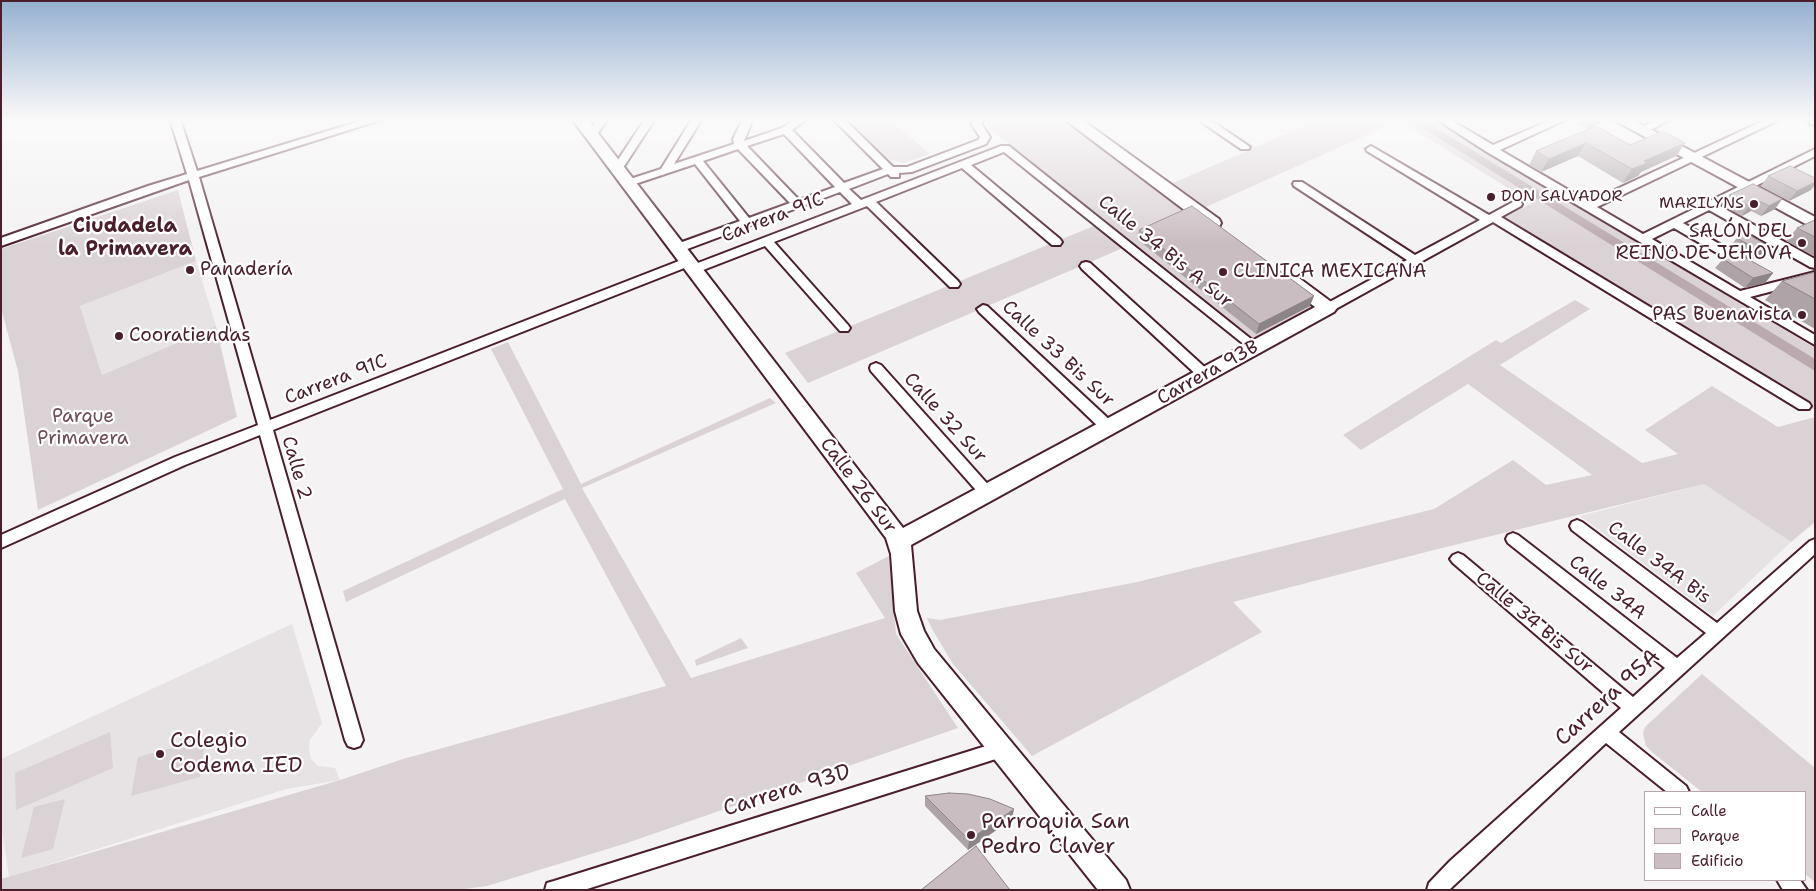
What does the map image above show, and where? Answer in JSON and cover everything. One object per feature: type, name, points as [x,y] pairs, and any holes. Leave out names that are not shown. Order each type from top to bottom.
[{"type":"street","name":"Calle 2","points":[[188,161],[354,740]]},
{"type":"street","points":[[1,242],[193,175],[241,161]]},
{"type":"street","name":"Calle 26 Sur","points":[[611,161],[899,541],[902,554],[906,610],[912,634],[926,656],[1116,890]]},
{"type":"street","points":[[623,176],[630,161]]},
{"type":"street","points":[[665,170],[671,161]]},
{"type":"street","points":[[623,176],[665,170],[695,161]]},
{"type":"street","points":[[697,161],[747,223]]},
{"type":"street","points":[[755,161],[797,204]]},
{"type":"street","points":[[816,161],[842,188],[864,203],[954,284]]},
{"type":"street","points":[[880,161],[907,186]]},
{"type":"street","name":"Carrera 91C","points":[[687,260],[747,223],[890,170],[908,170],[933,161]]},
{"type":"street","name":"Carrera 91C","points":[[1,542],[180,461],[687,260],[767,241],[972,161]]},
{"type":"street","name":"Calle 34 Bis A Sur","points":[[1014,161],[1255,347]]},
{"type":"street","points":[[1128,161],[1228,234]]},
{"type":"street","points":[[1391,161],[1804,406]]},
{"type":"street","points":[[1510,161],[1815,341]]},
{"type":"street","points":[[1588,207],[1687,161]]},
{"type":"street","points":[[1697,161],[1815,224]]},
{"type":"street","points":[[1643,240],[1797,161]]},
{"type":"street","points":[[963,164],[1056,242]]},
{"type":"street","points":[[1782,168],[1798,176]]},
{"type":"street","points":[[1298,184],[1415,260]]},
{"type":"street","name":"Carrera 93B","points":[[899,541],[1517,204]]},
{"type":"street","points":[[1709,205],[1814,270]]},
{"type":"street","points":[[1674,223],[1756,271]]},
{"type":"street","points":[[767,241],[844,328]]},
{"type":"street","points":[[1086,266],[1205,375]]},
{"type":"street","points":[[1738,296],[1814,270]]},
{"type":"street","points":[[1282,274],[1328,308]]},
{"type":"street","name":"Calle 33 Bis Sur","points":[[983,309],[1108,427]]},
{"type":"street","name":"Calle 32 Sur","points":[[876,368],[987,493]]},
{"type":"street","name":"Calle 34A Bis","points":[[1577,526],[1717,632]]},
{"type":"street","name":"Calle 34A","points":[[1513,539],[1676,668]]},
{"type":"street","name":"Carrera 95A","points":[[1436,890],[1457,868],[1633,707],[1815,545]]},
{"type":"street","name":"Calle 34 Bis Sur","points":[[1458,559],[1633,707]]},
{"type":"street","points":[[1606,732],[1679,791]]},
{"type":"street","name":"Carrera 93D","points":[[554,890],[580,884],[1002,749]]},
{"type":"street","points":[[1787,881],[1798,890]]},
{"type":"shaded area","points":[[196,261],[216,326],[102,375],[80,306]]},
{"type":"shaded area","points":[[1704,484],[1791,542],[1713,616],[1580,516]]},
{"type":"shaded area","name":"Colegio Codema IED","points":[[292,624],[322,723],[310,740],[311,759],[318,766],[335,768],[340,780],[286,789],[9,877],[1,823],[1,759]]},
{"type":"green space","points":[[894,161],[911,161],[904,163]]},
{"type":"green space","points":[[1030,161],[1122,161],[1317,306],[1253,339]]},
{"type":"green space","points":[[1225,161],[1310,161],[1206,207],[1173,183]]},
{"type":"green space","points":[[1464,161],[1500,161],[1815,348],[1815,410],[1502,219],[1532,203]]},
{"type":"green space","name":"Parque Primavera","points":[[178,190],[196,261],[80,306],[102,375],[216,326],[237,417],[38,510],[18,371],[1,308],[1,249]]},
{"type":"green space","points":[[1096,225],[1123,248],[808,383],[785,353]]},
{"type":"green space","points":[[1575,300],[1590,309],[1500,365],[1642,463],[1678,454],[1645,430],[1712,386],[1778,427],[1815,417],[1815,522],[1791,542],[1704,484],[1434,550],[1233,602],[1262,632],[1032,756],[953,664],[932,629],[927,618],[940,620],[1137,582],[1434,509],[1513,460],[1546,485],[1592,475],[1468,384],[1361,450],[1343,435],[1496,340],[1501,343]]},
{"type":"green space","points":[[508,342],[581,484],[770,398],[776,403],[582,488],[691,678],[885,618],[856,573],[889,556],[896,634],[958,728],[627,843],[487,886],[457,890],[1,890],[1,879],[340,780],[403,759],[666,686],[565,499],[346,602],[343,591],[563,489],[491,349]]},
{"type":"green space","points":[[741,638],[748,648],[696,666],[695,660]]},
{"type":"green space","points":[[1702,674],[1815,768],[1815,882],[1806,875],[1806,791],[1701,791],[1646,746],[1643,733],[1645,727]]},
{"type":"green space","points":[[110,732],[113,768],[16,810],[15,773]]},
{"type":"green space","points":[[206,739],[200,777],[131,796],[138,757]]},
{"type":"green space","points":[[65,799],[53,849],[21,858],[34,807]]},
{"type":"building","points":[[1617,161],[1645,161],[1647,163],[1632,169]]},
{"type":"building","points":[[1790,166],[1815,178],[1815,182],[1797,191],[1768,176]]},
{"type":"building","points":[[1753,184],[1782,199],[1769,206],[1759,201],[1749,206],[1729,195]]},
{"type":"building","name":"CLINICA MEXICANA","points":[[1192,206],[1314,296],[1259,324],[1139,230]]},
{"type":"building","points":[[1815,220],[1815,237],[1797,228]]},
{"type":"building","points":[[1746,233],[1768,246],[1759,251],[1737,238]]},
{"type":"building","points":[[1737,253],[1773,273],[1753,278],[1723,259]]},
{"type":"building","points":[[1815,272],[1815,299],[1782,281]]},
{"type":"building","points":[[949,793],[968,794],[990,799],[1014,809],[969,840],[925,796]]},
{"type":"building","points":[[976,846],[1010,890],[921,890]]},
{"type":"waterway","points":[[1481,161],[1815,366]]},
{"type":"place","name":"DON SALVADOR","points":[[1491,197]]},
{"type":"place","name":"MARILYNS","points":[[1754,204]]},
{"type":"place","name":"SALÓN DEL REINO DE JEHOVA","points":[[1802,243]]},
{"type":"place","name":"Panadería","points":[[190,270]]},
{"type":"place","name":"CLINICA MEXICANA","points":[[1223,272]]},
{"type":"place","name":"PAS Buenavista","points":[[1802,315]]},
{"type":"place","name":"Cooratiendas","points":[[119,336]]},
{"type":"place","name":"Colegio Codema IED","points":[[160,754]]},
{"type":"place","name":"Parroquia San Pedro Claver","points":[[971,835]]},
{"type":"district","name":"Ciudadela la Primavera","points":[[125,238]]}]
